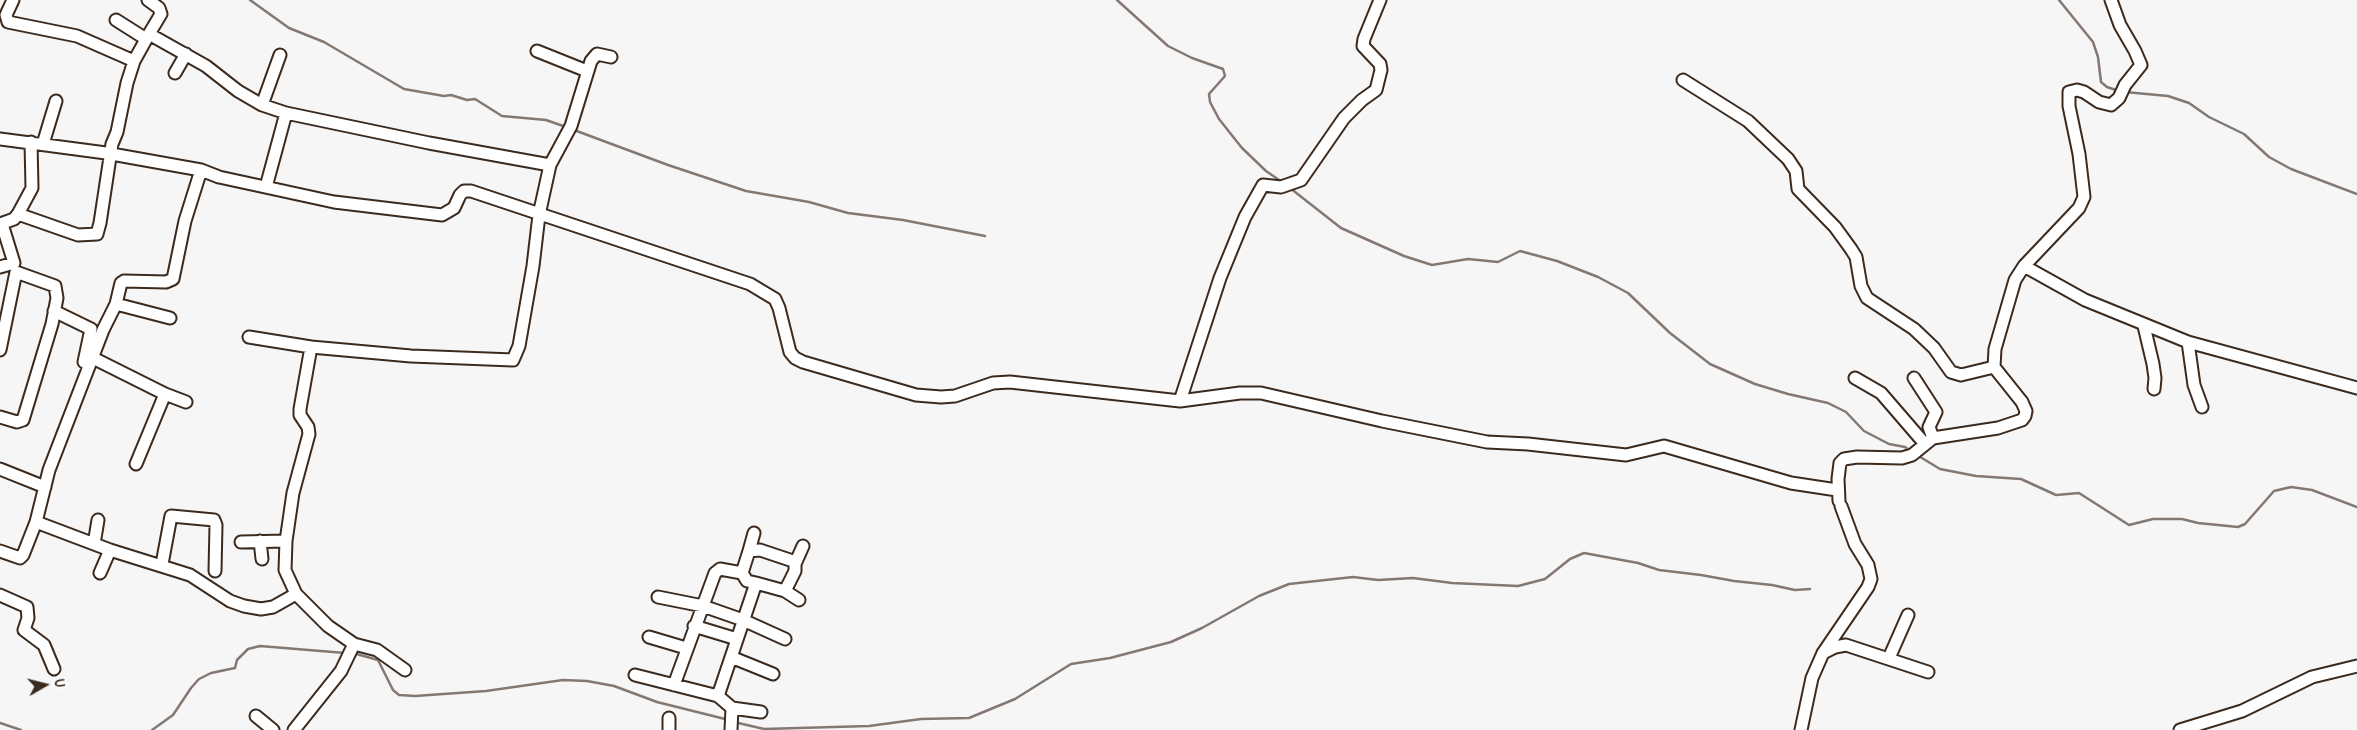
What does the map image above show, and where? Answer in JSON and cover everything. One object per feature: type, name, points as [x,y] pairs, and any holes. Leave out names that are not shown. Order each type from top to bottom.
[{"type":"street","points":[[13,0],[6,15],[8,22],[77,36],[134,61]]},
{"type":"street","points":[[18,214],[78,235],[97,234],[110,154],[127,83],[134,61],[161,14],[159,8],[148,0]]},
{"type":"street","points":[[1180,401],[1220,278],[1245,217],[1263,185],[1282,187],[1300,180],[1344,118],[1362,100],[1376,90],[1381,70],[1380,64],[1363,46],[1380,0]]},
{"type":"street","points":[[1801,730],[1812,678],[1823,653],[1868,587],[1871,579],[1868,565],[1855,544],[1839,499],[1840,463],[1850,457],[1902,458],[1912,455],[1929,441],[1998,428],[2022,420],[2025,416],[2025,407],[1994,367],[1995,349],[2007,302],[2015,280],[2024,266],[2079,208],[2084,197],[2079,154],[2069,106],[2069,92],[2077,90],[2084,92],[2099,102],[2111,105],[2120,98],[2125,85],[2140,68],[2140,61],[2120,26],[2114,1]]},
{"type":"street","points":[[116,20],[186,54],[206,66],[238,91],[262,105],[286,114],[550,165]]},
{"type":"street","points":[[537,51],[587,71]]},
{"type":"street","points":[[175,73],[186,54]]},
{"type":"street","points":[[249,337],[311,347],[411,356],[513,360],[519,346],[533,266],[538,215],[550,165],[571,126],[587,71],[598,54],[611,57]]},
{"type":"street","points":[[262,105],[280,55]]},
{"type":"street","points":[[1683,80],[1748,121],[1788,159],[1796,171],[1798,189],[1836,227],[1856,257],[1861,286],[1868,298],[1914,329],[1934,348],[1951,372],[1961,375],[1994,367]]},
{"type":"street","points":[[43,144],[56,101]]},
{"type":"street","points":[[266,187],[286,114]]},
{"type":"street","points":[[0,139],[110,154],[201,170],[219,176],[334,202],[442,215],[454,208],[460,195],[468,191],[761,289],[775,299],[780,308],[790,352],[795,358],[916,395],[955,396],[994,383],[1010,382],[1180,401],[1240,393],[1261,393],[1382,421],[1488,442],[1528,444],[1626,455],[1664,446],[1839,499]]},
{"type":"street","points":[[0,350],[15,268],[1,224],[14,219],[32,188],[31,142]]},
{"type":"street","points":[[0,551],[20,558],[24,556],[36,522],[45,487],[103,330],[116,304],[122,282],[166,282],[173,279],[185,221],[201,170]]},
{"type":"street","points":[[2024,266],[2085,300],[2144,326],[2188,342],[2356,384]]},
{"type":"street","points":[[0,267],[15,268],[55,286],[58,291],[52,324],[23,420],[17,422],[0,417]]},
{"type":"street","points":[[116,304],[170,318]]},
{"type":"street","points":[[54,311],[91,329],[91,337],[81,372]]},
{"type":"street","points":[[2144,326],[2153,364],[2154,389]]},
{"type":"street","points":[[2188,342],[2194,385],[2202,407]]},
{"type":"street","points":[[311,347],[300,409],[300,416],[308,427],[309,434],[293,492],[286,541],[285,570],[296,594],[328,626],[354,644],[377,650],[405,670]]},
{"type":"street","points":[[93,358],[165,394],[186,402]]},
{"type":"street","points":[[1855,378],[1881,393],[1929,441]]},
{"type":"street","points":[[1914,378],[1936,412],[1929,427],[1929,441]]},
{"type":"street","points":[[136,464],[165,394]]},
{"type":"street","points":[[0,469],[45,487]]},
{"type":"street","points":[[162,564],[171,516],[214,520],[216,525],[216,571]]},
{"type":"street","points":[[94,544],[98,520]]},
{"type":"street","points":[[36,522],[110,550],[162,564],[197,578],[230,601],[244,606],[261,609],[273,607],[296,594]]},
{"type":"street","points":[[742,573],[754,533]]},
{"type":"street","points":[[260,541],[262,559]]},
{"type":"street","points":[[241,542],[286,541]]},
{"type":"street","points":[[785,591],[795,571],[795,564],[803,546]]},
{"type":"street","points":[[100,573],[110,550]]},
{"type":"street","points":[[749,551],[760,550],[793,561],[795,564]]},
{"type":"street","points":[[674,685],[694,626],[717,570],[742,573],[747,580],[785,591],[799,600]]},
{"type":"street","points":[[718,696],[756,583]]},
{"type":"street","points":[[0,595],[27,607],[28,612],[24,630],[44,645],[54,669]]},
{"type":"street","points":[[658,597],[703,606],[743,620],[785,639]]},
{"type":"street","points":[[1889,658],[1908,615]]},
{"type":"street","points":[[694,626],[737,639]]},
{"type":"street","points":[[649,637],[686,648]]},
{"type":"street","points":[[294,730],[341,671],[354,644]]},
{"type":"street","points":[[1823,653],[1835,647],[1846,645],[1928,672]]},
{"type":"street","points":[[731,658],[774,674]]},
{"type":"street","points":[[2180,730],[2242,711],[2312,677],[2357,666]]},
{"type":"street","points":[[635,675],[718,696],[732,708],[761,712]]},
{"type":"street","points":[[731,730],[732,708]]},
{"type":"street","points":[[256,716],[273,730]]},
{"type":"waterway","points":[[250,0],[289,28],[324,42],[404,89],[444,96],[451,95],[467,100],[475,99],[502,116],[546,120],[566,127]]},
{"type":"waterway","points":[[1117,0],[1168,46],[1192,58],[1223,69],[1225,76],[1209,94],[1210,102],[1219,119],[1242,148],[1266,171],[1282,182]]},
{"type":"waterway","points":[[2059,0],[2093,42],[2098,57],[2101,82],[2107,87],[2119,91]]},
{"type":"waterway","points":[[2125,92],[2168,96],[2189,103],[2209,117],[2244,134],[2269,157],[2291,169],[2357,194]]},
{"type":"waterway","points":[[574,130],[668,165],[746,191],[809,202],[848,213],[903,220],[985,236]]},
{"type":"waterway","points":[[1290,188],[1341,228],[1404,256],[1432,265],[1468,259],[1498,262],[1520,251],[1557,261],[1598,277],[1628,293],[1670,333],[1710,364],[1755,384],[1828,403],[1846,412],[1864,431],[1889,444],[1905,447],[1912,452]]},
{"type":"waterway","points":[[1917,455],[1940,469],[1976,476],[2021,479],[2056,495],[2079,493],[2129,525],[2153,519],[2182,519],[2198,523],[2238,527],[2245,524],[2274,491],[2291,487],[2312,490],[2357,507]]},
{"type":"waterway","points":[[734,722],[764,729],[869,726],[921,719],[969,718],[1015,699],[1071,664],[1110,658],[1171,642],[1202,628],[1259,596],[1289,584],[1353,577],[1378,580],[1413,578],[1452,583],[1518,586],[1545,579],[1570,559],[1584,553],[1638,563],[1659,570],[1772,585],[1795,590],[1810,589]]},
{"type":"waterway","points":[[152,730],[173,715],[199,679],[211,673],[235,668],[237,660],[248,649],[260,646],[345,653]]},
{"type":"waterway","points":[[353,653],[378,660],[393,690],[399,695],[415,696],[486,691],[563,680],[587,681],[614,686],[657,702],[729,720]]},
{"type":"waterway","points":[[0,723],[21,730]]}]
